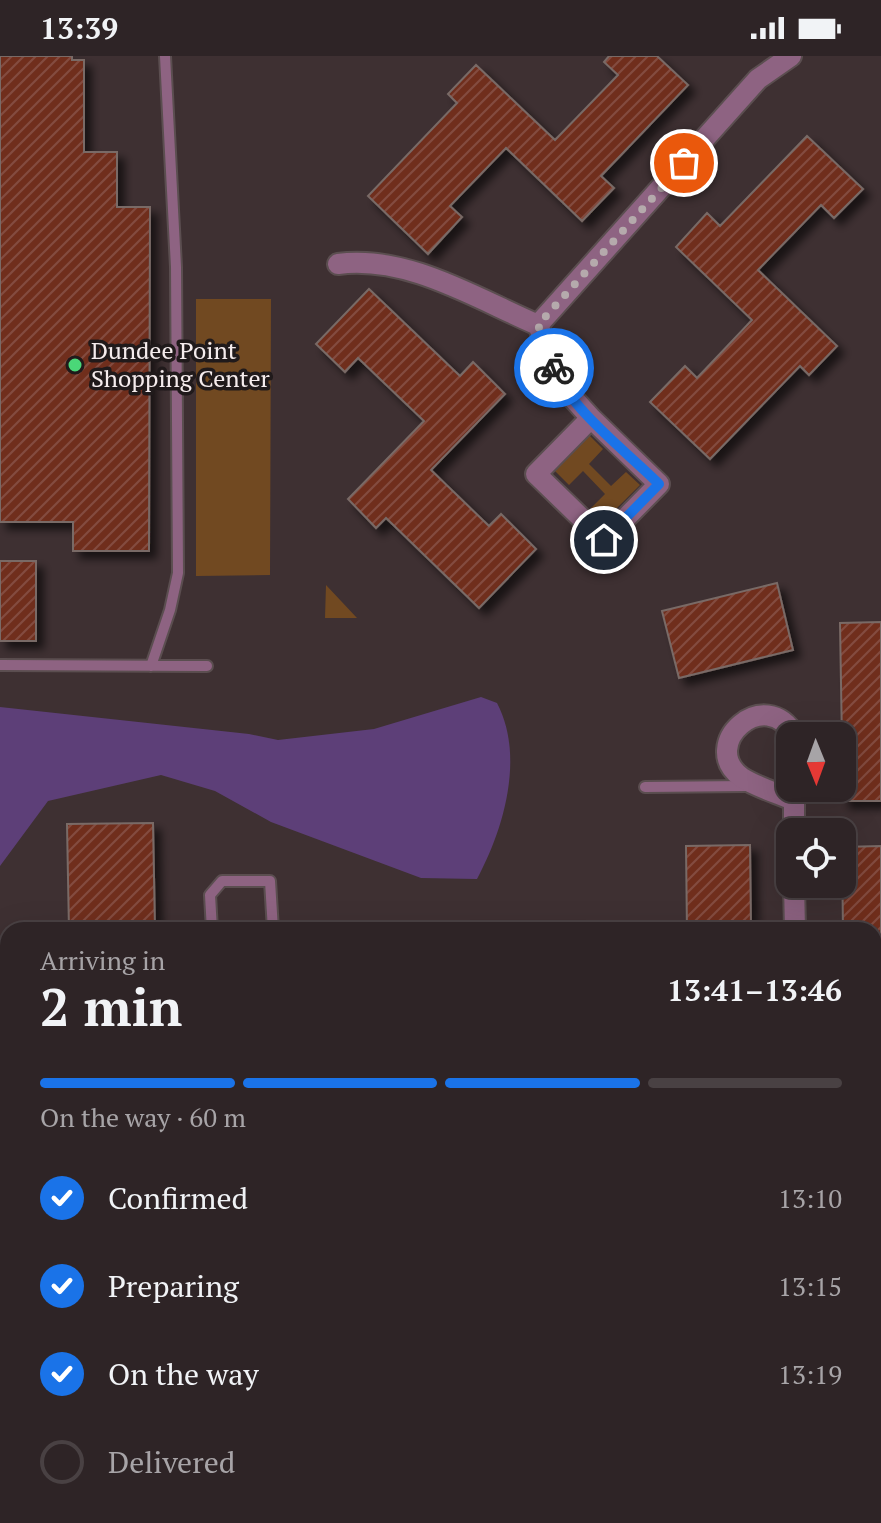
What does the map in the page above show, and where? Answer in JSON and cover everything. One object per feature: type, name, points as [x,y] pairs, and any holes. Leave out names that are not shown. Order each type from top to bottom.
[{"type":"street","points":[[538,325],[758,79],[791,56]]},
{"type":"street","points":[[338,264],[356,262],[415,271],[538,325],[561,385],[659,484],[604,540],[536,474],[591,418]]},
{"type":"street","points":[[776,790],[743,778],[733,769],[728,755],[729,739],[735,728],[751,717],[771,717],[785,722]]},
{"type":"street","points":[[794,898],[795,922]]},
{"type":"lane","points":[[151,666],[170,610],[178,573],[176,267],[165,56]]},
{"type":"lane","points":[[0,665],[207,666]]},
{"type":"lane","points":[[645,787],[762,786]]},
{"type":"lane","points":[[212,922],[210,895],[222,881],[270,881],[273,922]]},
{"type":"shaded area","points":[[196,299],[271,299],[270,575],[196,576]]},
{"type":"shaded area","points":[[588,434],[603,449],[589,464],[611,486],[626,472],[640,485],[604,521],[591,508],[605,494],[583,471],[569,485],[553,469]]},
{"type":"shaded area","points":[[326,585],[357,618],[325,618]]},
{"type":"shaded area","points":[[481,697],[497,703],[505,724],[510,769],[503,815],[477,879],[421,878],[271,822],[215,791],[161,775],[48,801],[0,866],[0,707],[249,734],[278,740],[374,729]]},
{"type":"building","name":"Dundee Point Shopping Center","points":[[0,56],[72,56],[72,60],[84,60],[84,152],[117,152],[117,207],[150,207],[149,551],[73,551],[73,522],[0,522]]},
{"type":"building","points":[[609,56],[657,56],[688,85],[601,176],[614,188],[582,221],[506,148],[450,206],[462,217],[428,254],[368,196],[457,103],[448,94],[476,65],[555,140],[618,75],[604,62]]},
{"type":"building","points":[[807,136],[863,189],[834,218],[821,205],[758,270],[837,346],[809,375],[800,366],[710,459],[650,402],[685,366],[697,378],[752,320],[676,247],[707,213],[720,226]]},
{"type":"building","points":[[369,289],[460,376],[473,362],[505,394],[431,470],[489,526],[501,514],[536,549],[479,608],[386,518],[376,528],[348,499],[424,421],[358,358],[345,372],[316,344]]},
{"type":"building","points":[[0,561],[36,561],[36,641],[0,641]]},
{"type":"building","points":[[777,583],[793,650],[679,678],[662,611]]},
{"type":"building","points":[[881,622],[881,801],[856,801],[856,722],[842,722],[840,623]]},
{"type":"building","points":[[153,823],[155,922],[69,922],[67,824]]},
{"type":"building","points":[[750,845],[751,922],[687,922],[686,846]]},
{"type":"building","points":[[881,846],[881,922],[843,922],[843,898],[856,898],[856,847]]},
{"type":"building","points":[[578,921],[578,922],[457,922]]},
{"type":"way so far","points":[[554,368],[538,325],[684,163]]},
{"type":"place","name":"Dundee Point Shopping Center","points":[[75,365]]},
{"type":"route","points":[[554,368],[561,385],[659,484],[604,540]]}]
